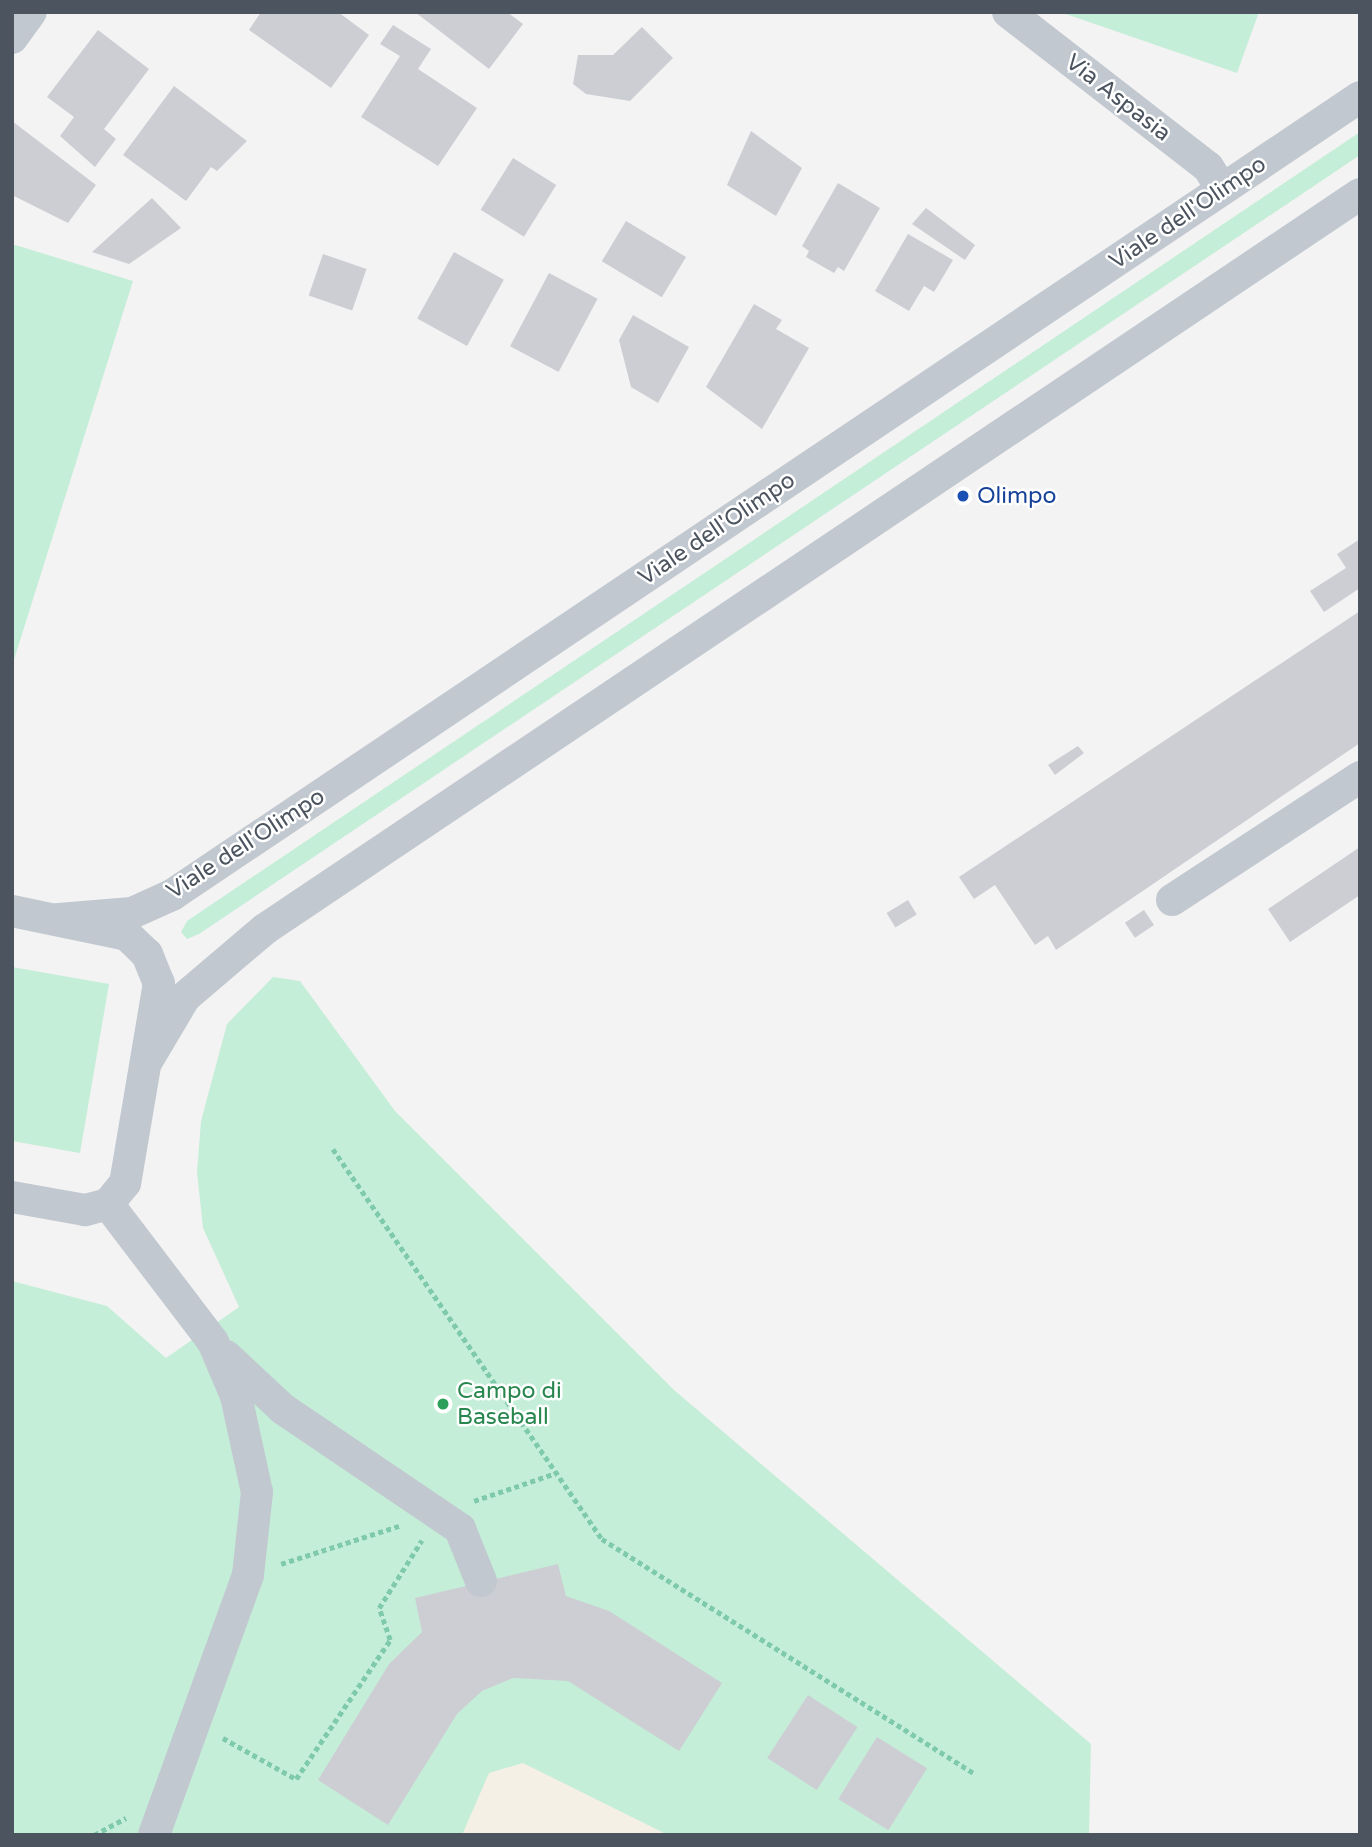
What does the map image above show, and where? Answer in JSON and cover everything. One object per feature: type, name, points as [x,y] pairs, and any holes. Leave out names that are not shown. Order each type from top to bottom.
[{"type":"street","points":[[12,38],[31,12]]},
{"type":"street","name":"Via Aspasia","points":[[1008,12],[1208,167],[1223,189]]},
{"type":"street","name":"Viale dell'Olimpo","points":[[59,919],[131,913],[172,895],[1360,97]]},
{"type":"street","points":[[147,1061],[186,997],[265,929],[1360,194]]},
{"type":"street","points":[[1172,900],[1360,777]]},
{"type":"street","points":[[12,911],[127,935],[147,954],[159,983],[125,1183],[108,1204],[85,1210],[12,1196]]},
{"type":"street","points":[[108,1204],[213,1342],[283,1409],[439,1512],[460,1529],[481,1581]]},
{"type":"street","points":[[154,1835],[248,1575],[257,1492],[236,1396],[213,1342]]},
{"type":"path","points":[[333,1149],[602,1539],[974,1773]]},
{"type":"path","points":[[196,1722],[296,1779],[390,1640],[379,1608],[439,1512]]},
{"type":"green space","points":[[1060,12],[1259,12],[1237,73]]},
{"type":"green space","points":[[1360,132],[1360,155],[199,934],[187,939],[181,932],[187,921]]},
{"type":"green space","points":[[12,244],[133,281],[12,666]]},
{"type":"green space","points":[[12,967],[109,984],[80,1153],[12,1141]]},
{"type":"green space","name":"Campo di Baseball","points":[[273,977],[300,981],[395,1111],[674,1390],[1091,1744],[1089,1835],[12,1835],[12,1281],[107,1306],[166,1358],[239,1307],[203,1228],[197,1172],[201,1121],[227,1024]]},
{"type":"sand","points":[[523,1763],[668,1835],[462,1835],[489,1773]]},
{"type":"building","points":[[261,12],[338,12],[369,35],[331,88],[249,30]]},
{"type":"building","points":[[415,12],[507,12],[523,24],[489,69]]},
{"type":"building","points":[[393,25],[431,49],[418,69],[477,108],[438,166],[361,117],[400,56],[380,44]]},
{"type":"building","points":[[642,27],[673,58],[630,101],[586,94],[573,84],[578,55],[613,55]]},
{"type":"building","points":[[98,30],[149,69],[104,129],[116,139],[95,167],[60,136],[74,117],[47,97]]},
{"type":"building","points":[[174,86],[247,141],[217,171],[211,167],[186,201],[123,155]]},
{"type":"building","points":[[12,121],[96,185],[68,223],[12,195]]},
{"type":"building","points":[[751,131],[802,168],[776,216],[727,185]]},
{"type":"building","points":[[513,158],[556,185],[524,237],[481,210]]},
{"type":"building","points":[[838,183],[880,208],[844,271],[838,267],[834,273],[806,257],[809,251],[802,246]]},
{"type":"building","points":[[152,198],[181,228],[129,264],[92,252]]},
{"type":"building","points":[[926,208],[975,245],[965,260],[912,224]]},
{"type":"building","points":[[626,221],[686,257],[662,297],[602,261]]},
{"type":"building","points":[[908,234],[953,260],[934,292],[924,286],[909,311],[875,291]]},
{"type":"building","points":[[454,252],[504,280],[467,346],[417,318]]},
{"type":"building","points":[[323,254],[366,269],[352,311],[309,296]]},
{"type":"building","points":[[549,273],[598,299],[559,372],[510,346]]},
{"type":"building","points":[[754,304],[782,320],[776,329],[809,348],[762,429],[706,387]]},
{"type":"building","points":[[633,315],[689,347],[658,403],[631,387],[619,340]]},
{"type":"building","points":[[1360,539],[1360,588],[1324,612],[1310,591],[1346,568],[1337,554]]},
{"type":"building","points":[[1360,611],[1360,743],[1056,950],[1048,936],[1035,945],[995,885],[974,899],[959,877]]},
{"type":"building","points":[[1078,746],[1084,753],[1055,775],[1048,765]]},
{"type":"building","points":[[1360,847],[1360,895],[1290,942],[1268,909]]},
{"type":"building","points":[[908,900],[917,915],[895,927],[887,913]]},
{"type":"building","points":[[1144,910],[1154,925],[1135,938],[1125,923]]},
{"type":"building","points":[[558,1564],[566,1596],[609,1611],[722,1683],[679,1751],[568,1681],[513,1678],[482,1691],[457,1714],[388,1825],[318,1780],[389,1664],[422,1632],[415,1598]]},
{"type":"building","points":[[808,1695],[857,1727],[817,1790],[767,1758]]},
{"type":"building","points":[[877,1737],[927,1768],[888,1830],[838,1799]]},
{"type":"place","name":"Olimpo","points":[[963,496]]},
{"type":"place","name":"Campo di Baseball","points":[[443,1404]]}]
